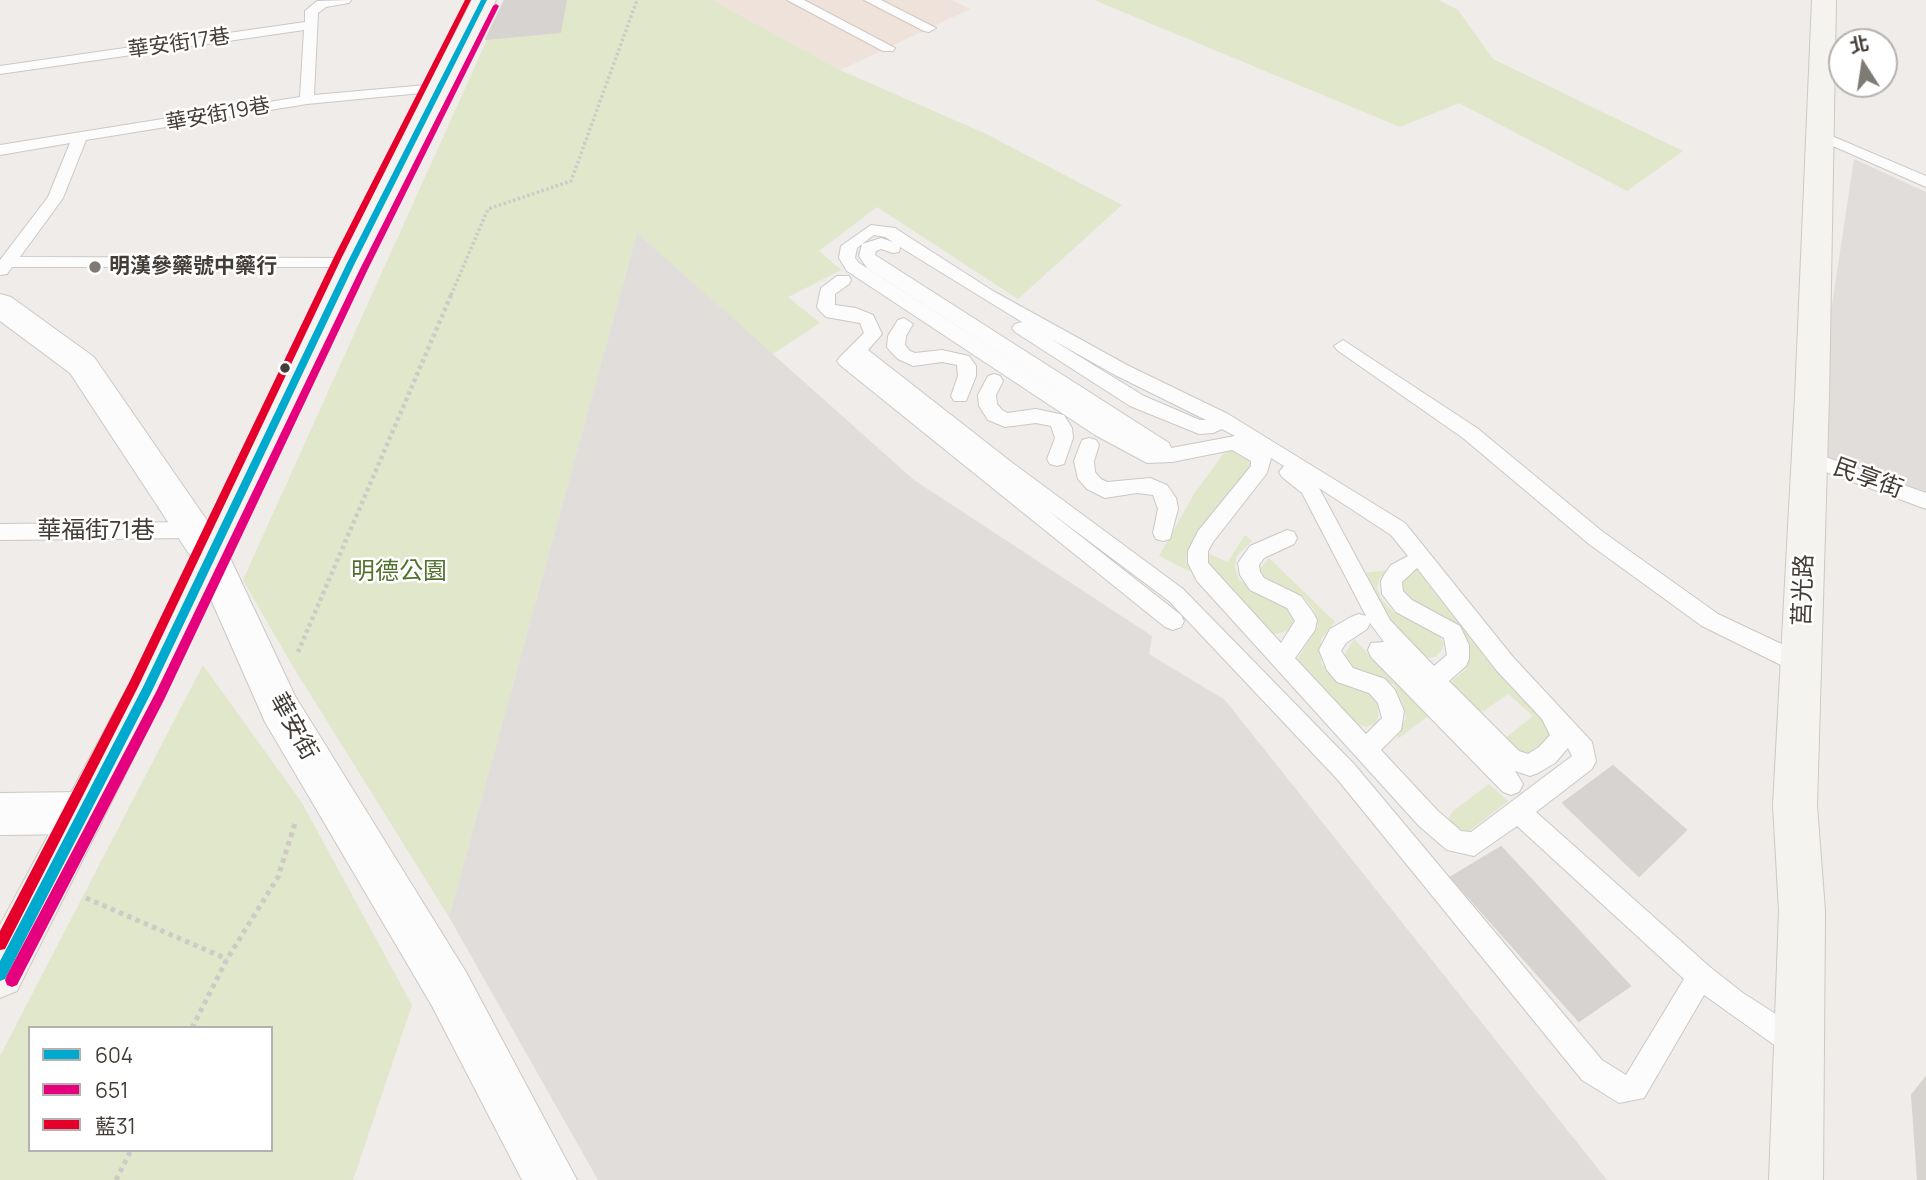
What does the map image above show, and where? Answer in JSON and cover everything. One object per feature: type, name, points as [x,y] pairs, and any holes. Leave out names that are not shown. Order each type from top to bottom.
[{"type":"street","points":[[0,974],[83,813],[201,543],[351,262],[484,0]]},
{"type":"street","name":"莒光路","points":[[1796,1180],[1802,911],[1795,805],[1824,0]]},
{"type":"street","name":"華安街","points":[[0,305],[82,365],[201,543],[280,709],[449,989],[550,1180]]},
{"type":"street","points":[[0,814],[83,813]]},
{"type":"lane","points":[[307,100],[312,11],[321,4],[344,0]]},
{"type":"lane","points":[[794,0],[888,48]]},
{"type":"lane","points":[[871,0],[929,28]]},
{"type":"lane","name":"華安街17巷","points":[[0,70],[311,25]]},
{"type":"lane","name":"華安街19巷","points":[[0,150],[307,100],[438,88]]},
{"type":"lane","points":[[1820,135],[1926,182]]},
{"type":"lane","points":[[4,267],[55,198],[80,138]]},
{"type":"lane","points":[[1261,458],[1260,468],[1205,537],[1198,551],[1198,563],[1204,575],[1428,818],[1455,842],[1474,844],[1584,761],[1584,749],[1505,664],[1398,529],[1222,419],[1121,370],[988,295],[889,232],[871,230],[849,246],[847,258],[853,267],[1091,423],[1147,456],[1172,455],[1233,443],[1250,449],[1261,458],[1297,477],[1309,488],[1382,626],[1432,682],[1512,760],[1530,765],[1547,755],[1563,736],[1550,715]]},
{"type":"lane","points":[[4,267],[351,262]]},
{"type":"lane","points":[[844,280],[827,292],[826,307],[832,313],[856,314],[867,319],[873,334],[846,360],[1173,621]]},
{"type":"lane","points":[[904,324],[897,336],[896,347],[904,355],[913,360],[942,356],[962,360],[967,366],[967,376],[960,396]]},
{"type":"lane","points":[[1343,346],[1470,433],[1596,538],[1710,620],[1801,664]]},
{"type":"lane","points":[[858,351],[985,452],[1176,595],[1346,772],[1592,1070],[1619,1089],[1634,1088],[1701,976]]},
{"type":"lane","points":[[993,381],[987,394],[988,406],[995,415],[1005,420],[1036,416],[1057,420],[1063,428],[1064,438],[1057,459]]},
{"type":"lane","points":[[1089,446],[1084,461],[1085,474],[1094,484],[1105,490],[1137,485],[1160,490],[1166,498],[1168,509],[1163,533]]},
{"type":"lane","name":"民享街","points":[[1809,458],[1926,501]]},
{"type":"lane","name":"華福街71巷","points":[[0,532],[201,543]]},
{"type":"lane","points":[[1282,658],[1304,630],[1306,620],[1294,602],[1257,584],[1250,575],[1248,563],[1257,552],[1287,538]]},
{"type":"lane","points":[[1409,564],[1398,571],[1391,581],[1393,594],[1404,606],[1451,632],[1458,645],[1458,659],[1432,682]]},
{"type":"lane","points":[[1359,623],[1338,636],[1330,650],[1335,663],[1345,675],[1377,686],[1387,696],[1393,711],[1393,723],[1380,733],[1367,751]]},
{"type":"lane","points":[[1379,650],[1511,784]]},
{"type":"lane","points":[[1518,811],[1701,976],[1798,1045]]},
{"type":"path","points":[[297,653],[488,209],[571,181],[637,0]]},
{"type":"path","points":[[193,1026],[227,959],[278,877],[298,815]]},
{"type":"path","points":[[82,896],[227,959]]},
{"type":"path","points":[[116,1180],[130,1152]]},
{"type":"shaded area","points":[[713,0],[951,0],[970,9],[840,70]]},
{"type":"shaded area","points":[[1854,159],[1926,192],[1926,498],[1809,458]]},
{"type":"shaded area","points":[[637,233],[914,480],[1152,636],[1149,654],[1225,700],[1607,1180],[598,1180],[449,917]]},
{"type":"green space","name":"明德公園","points":[[505,0],[713,0],[840,70],[984,133],[1122,205],[1018,299],[877,207],[819,251],[841,270],[788,297],[820,323],[771,355],[637,233],[449,917],[292,665],[243,580]]},
{"type":"green space","points":[[1094,0],[1438,0],[1458,10],[1493,59],[1683,151],[1627,191],[1459,103],[1400,127]]},
{"type":"green space","points":[[1234,451],[1248,456],[1251,467],[1187,552],[1186,561],[1191,572],[1159,556],[1194,494],[1224,453]]},
{"type":"green space","points":[[1245,535],[1252,541],[1236,557],[1235,567],[1239,579],[1249,587],[1287,604],[1294,613],[1293,623],[1287,631],[1275,634],[1263,629],[1208,570],[1207,553],[1228,562]]},
{"type":"green space","points":[[1269,558],[1335,622],[1321,639],[1321,663],[1338,680],[1373,696],[1379,706],[1377,723],[1366,727],[1355,723],[1300,668],[1298,658],[1318,626],[1315,612],[1305,598],[1262,576],[1259,570]]},
{"type":"green space","points":[[1420,566],[1548,720],[1554,735],[1528,755],[1518,754],[1505,742],[1507,737],[1533,716],[1508,694],[1484,711],[1478,711],[1451,686],[1453,680],[1465,670],[1469,649],[1405,600],[1400,583],[1405,574]]},
{"type":"green space","points":[[1389,570],[1380,578],[1377,588],[1381,598],[1393,612],[1439,634],[1444,644],[1435,657],[1427,658],[1394,631],[1363,573]]},
{"type":"green space","points":[[1354,639],[1428,716],[1399,738],[1397,736],[1406,718],[1403,704],[1394,685],[1350,666],[1343,657]]},
{"type":"green space","points":[[203,665],[302,803],[412,1005],[353,1180],[0,1180],[0,1056]]},
{"type":"green space","points":[[1489,784],[1508,801],[1469,831],[1455,829],[1450,824],[1449,817],[1453,811]]},
{"type":"building","points":[[505,0],[566,0],[560,32],[486,39]]},
{"type":"building","points":[[1613,766],[1686,830],[1639,876],[1563,803]]},
{"type":"building","points":[[1501,847],[1630,986],[1579,1021],[1451,877]]},
{"type":"building","points":[[1926,1077],[1926,1180],[1918,1180],[1912,1095]]},
{"type":"transit line","name":"藍31","points":[[0,944],[134,684],[338,257],[468,0]]},
{"type":"transit line","name":"604","points":[[0,974],[147,690],[351,263],[484,0]]},
{"type":"transit line","name":"651","points":[[12,980],[160,696],[364,269],[496,6]]},
{"type":"place","name":"明漢參藥號中藥行","points":[[95,267]]}]
